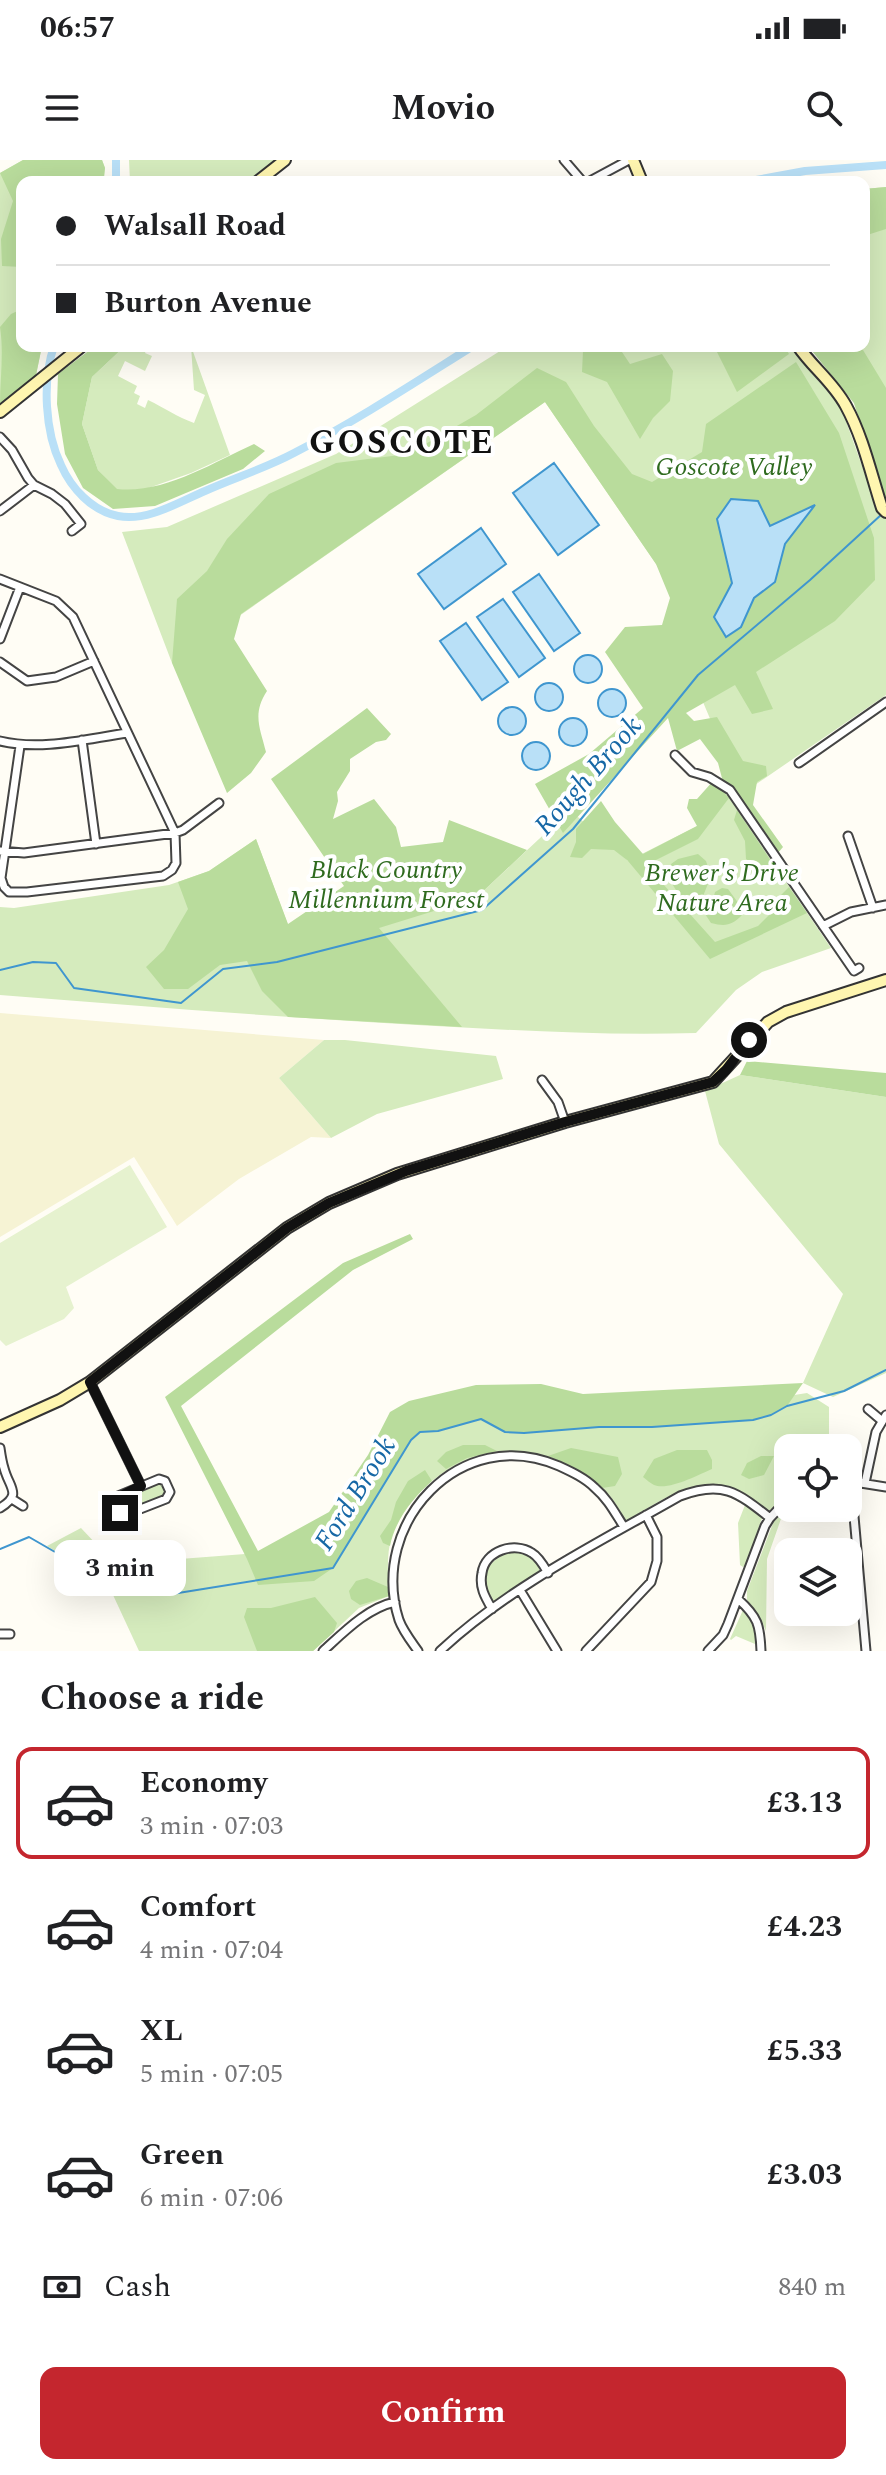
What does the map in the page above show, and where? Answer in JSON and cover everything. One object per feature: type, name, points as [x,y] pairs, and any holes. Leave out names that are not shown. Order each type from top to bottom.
[{"type":"main road","points":[[265,176],[285,160]]},
{"type":"main road","points":[[0,412],[75,352]]},
{"type":"main road","points":[[802,352],[825,375],[846,406],[886,512]]},
{"type":"main road","points":[[0,1427],[60,1400],[90,1382],[275,1237],[329,1203],[397,1174],[565,1122],[713,1082],[768,1022],[786,1012],[886,980]]},
{"type":"street","points":[[564,160],[580,176]]},
{"type":"street","points":[[598,176],[631,160]]},
{"type":"street","points":[[0,437],[34,485],[52,494],[76,516],[81,524],[72,531]]},
{"type":"street","points":[[0,511],[34,485]]},
{"type":"street","points":[[0,579],[56,601],[73,617],[175,833],[176,863],[172,870],[163,876],[105,884],[9,892],[1,878],[3,851],[20,746]]},
{"type":"street","points":[[0,639],[20,587]]},
{"type":"street","points":[[0,662],[27,681],[56,677],[94,661]]},
{"type":"street","points":[[799,763],[886,702]]},
{"type":"street","points":[[0,741],[20,746],[127,733]]},
{"type":"street","points":[[82,740],[96,844]]},
{"type":"street","points":[[675,755],[692,772],[709,777],[730,790],[854,971],[859,968]]},
{"type":"street","points":[[3,851],[24,853],[175,833],[219,803]]},
{"type":"street","points":[[848,836],[855,868],[873,908]]},
{"type":"street","points":[[823,926],[851,912],[886,905]]},
{"type":"street","points":[[542,1080],[551,1091],[565,1122]]},
{"type":"street","points":[[551,1091],[560,1083]]},
{"type":"street","points":[[90,1382],[141,1486]]},
{"type":"street","points":[[865,1483],[876,1432],[884,1418],[868,1409]]},
{"type":"street","points":[[0,1448],[13,1492],[12,1499],[0,1508]]},
{"type":"street","points":[[418,1651],[403,1630],[395,1602],[392,1582],[397,1549],[409,1517],[427,1493],[448,1475],[469,1464],[496,1456],[547,1460],[594,1486],[608,1501],[624,1527]]},
{"type":"street","points":[[162,1479],[169,1495],[166,1499],[125,1515],[120,1513],[117,1498],[141,1486],[162,1479]]},
{"type":"street","points":[[862,1483],[886,1487]]},
{"type":"street","points":[[440,1651],[464,1629],[520,1590],[680,1496],[699,1489],[720,1488],[746,1499],[770,1518]]},
{"type":"street","points":[[12,1499],[23,1506]]},
{"type":"street","points":[[708,1651],[723,1635],[774,1514]]},
{"type":"street","points":[[586,1651],[651,1582],[657,1561],[657,1537],[646,1515]]},
{"type":"street","points":[[855,1522],[866,1651]]},
{"type":"street","points":[[492,1609],[482,1587],[481,1575],[486,1562],[500,1550],[512,1547],[532,1553],[548,1573]]},
{"type":"street","points":[[520,1590],[557,1651]]},
{"type":"street","points":[[738,1599],[754,1612],[761,1651]]},
{"type":"street","points":[[323,1651],[352,1625],[385,1604],[395,1602]]},
{"type":"street","points":[[0,1634],[10,1634]]},
{"type":"shaded area","points":[[0,1013],[324,1040],[279,1078],[331,1138],[311,1137],[239,1179],[177,1226],[134,1157],[0,1237]]},
{"type":"green space","points":[[23,160],[102,160],[105,168],[104,176],[16,176],[16,352],[41,352],[35,380],[0,405],[0,173]]},
{"type":"green space","points":[[23,160],[102,160],[105,168],[104,176],[16,176],[16,267],[2,266],[1,239],[13,201],[0,173]]},
{"type":"green space","points":[[129,160],[275,160],[254,176],[130,176]]},
{"type":"green space","name":"Goscote Valley","points":[[886,187],[886,501],[854,403],[814,352],[870,352],[870,188]]},
{"type":"green space","points":[[886,187],[886,229],[870,234],[870,188]]},
{"type":"green space","points":[[16,312],[16,352],[41,352],[35,380],[0,405],[0,327]]},
{"type":"green space","points":[[87,352],[119,352],[92,377],[82,424],[98,470],[117,489],[152,487],[170,482],[254,444],[265,451],[243,469],[155,506],[113,509],[83,488],[65,454],[57,404],[58,374]]},
{"type":"green space","points":[[119,352],[145,352],[152,356],[145,371],[125,361],[118,376],[137,386],[134,393],[140,396],[137,404],[145,408],[148,400],[194,423],[205,395],[194,390],[193,352],[230,455],[140,491],[117,490],[98,470],[82,424],[92,377]]},
{"type":"green space","name":"Goscote Valley","points":[[498,352],[796,352],[841,407],[877,508],[886,518],[886,695],[742,794],[686,662],[680,599],[545,402],[172,663],[122,532],[167,527],[336,454]]},
{"type":"green space","points":[[583,352],[622,352],[630,364],[662,354],[673,371],[670,401],[653,418],[640,439],[607,382],[582,372]]},
{"type":"green space","points":[[717,352],[788,352],[789,354],[737,392]]},
{"type":"green space","points":[[813,352],[864,352],[886,388],[886,501],[854,403]]},
{"type":"green space","points":[[796,362],[839,433],[874,538],[875,580],[835,621],[756,672],[773,709],[752,714],[735,685],[686,713],[694,721],[717,717],[743,761],[766,766],[767,776],[757,782],[753,805],[783,847],[778,853],[732,789],[723,782],[718,763],[700,739],[677,751],[668,718],[563,833],[535,784],[589,754],[643,708],[605,652],[625,627],[662,625],[670,598],[656,564],[545,402],[241,614],[234,639],[267,691],[259,714],[266,752],[251,773],[227,793],[172,663],[177,599],[207,571],[227,539],[269,494],[336,463],[408,454],[476,415],[537,368],[566,382],[594,426],[632,474],[652,482],[702,452],[706,424]],"holes":[[[814,506],[785,544],[775,582],[754,598],[741,627],[714,617],[769,527]]]},
{"type":"green space","name":"Black Country Millennium Forest","points":[[367,708],[391,734],[386,740],[376,742],[350,759],[350,771],[337,792],[333,819],[374,799],[396,827],[401,847],[443,842],[449,820],[527,850],[476,898],[379,928],[462,1027],[288,1017],[262,991],[247,961],[220,965],[188,989],[164,989],[146,967],[164,950],[188,909],[178,882],[209,871],[256,839],[288,924],[344,886],[271,779]]},
{"type":"green space","points":[[713,781],[729,798],[698,839],[646,865],[715,942],[758,926],[789,887],[807,913],[710,959],[628,861],[614,850],[591,849],[582,858],[570,857],[576,842],[576,829],[601,801],[643,854],[697,826],[687,808],[689,799],[697,799]]},
{"type":"green space","name":"Brewer's Drive Nature Area","points":[[723,789],[831,948],[762,972],[736,990],[696,1033],[522,1031],[0,995],[0,907],[14,908],[169,885],[209,871],[256,839],[297,949],[476,898],[570,810],[628,861],[697,826]]},
{"type":"green space","points":[[737,810],[783,879],[770,877],[746,859],[745,841],[734,820]]},
{"type":"green space","points":[[698,854],[706,861],[711,876],[700,904],[688,909],[669,879],[671,864]]},
{"type":"green space","points":[[728,889],[739,904],[742,915],[725,925],[711,923],[705,914],[715,892]]},
{"type":"green space","points":[[324,1040],[496,1056],[503,1079],[377,1114],[331,1138],[279,1078]]},
{"type":"green space","points":[[747,1061],[886,1073],[886,1097],[740,1075]]},
{"type":"green space","points":[[740,1075],[886,1097],[886,1373],[833,1397],[803,1383],[843,1294],[719,1144],[705,1091]]},
{"type":"green space","points":[[130,1165],[167,1227],[66,1287],[74,1308],[64,1319],[6,1346],[0,1340],[0,1243]]},
{"type":"green space","points":[[410,1234],[413,1239],[353,1270],[181,1406],[258,1551],[329,1512],[368,1455],[390,1412],[409,1401],[476,1385],[541,1384],[583,1394],[803,1383],[787,1406],[753,1420],[524,1433],[505,1432],[481,1419],[438,1431],[420,1432],[411,1440],[333,1568],[314,1581],[258,1585],[165,1397],[343,1263]]},
{"type":"green space","points":[[807,1393],[829,1407],[829,1434],[774,1434],[774,1507],[770,1510],[765,1510],[733,1489],[705,1485],[663,1499],[626,1521],[609,1495],[590,1478],[547,1456],[499,1452],[453,1467],[420,1493],[395,1528],[388,1558],[389,1596],[359,1608],[313,1651],[139,1651],[107,1582],[47,1546],[81,1528],[115,1564],[245,1554],[293,1580],[402,1429],[477,1407]]},
{"type":"green space","points":[[463,1445],[485,1445],[497,1451],[467,1458],[446,1469],[437,1461],[446,1452]]},
{"type":"green space","points":[[571,1448],[618,1457],[622,1474],[615,1486],[602,1488],[573,1467],[548,1456]]},
{"type":"green space","points":[[677,1450],[707,1450],[712,1469],[667,1486],[654,1485],[643,1477],[654,1459]]},
{"type":"green space","points":[[761,1456],[774,1456],[764,1475],[749,1479],[741,1475],[747,1463]]},
{"type":"green space","points":[[425,1470],[432,1481],[405,1510],[390,1546],[383,1543],[380,1536],[391,1520],[396,1502],[408,1481]]},
{"type":"green space","points":[[158,1482],[164,1485],[164,1496],[122,1511],[121,1499]]},
{"type":"green space","points":[[745,1505],[762,1518],[746,1566],[743,1567],[740,1565],[738,1523]]},
{"type":"green space","points":[[774,1521],[780,1522],[767,1559],[766,1631],[747,1600],[747,1591]]},
{"type":"green space","points":[[512,1552],[530,1557],[537,1563],[540,1572],[492,1603],[486,1593],[485,1569],[502,1554]]},
{"type":"green space","points":[[367,1578],[388,1587],[389,1596],[360,1605],[351,1599],[349,1591],[356,1581]]},
{"type":"green space","points":[[315,1597],[337,1623],[334,1632],[313,1651],[257,1651],[244,1617],[247,1608],[271,1608]]},
{"type":"green space","points":[[743,1610],[753,1620],[755,1644],[736,1636],[730,1639]]},
{"type":"water","points":[[554,463],[599,525],[558,555],[513,493]]},
{"type":"water","points":[[731,499],[758,501],[770,526],[815,505],[785,544],[775,582],[754,598],[741,627],[726,637],[714,617],[732,583],[717,519]]},
{"type":"water","points":[[481,528],[506,564],[444,609],[418,574]]},
{"type":"water","points":[[539,574],[580,633],[554,651],[513,592]]},
{"type":"water","points":[[503,599],[545,658],[519,677],[477,617]]},
{"type":"water","points":[[466,623],[508,682],[482,700],[440,641]]},
{"type":"water","points":[[588,655],[598,659],[602,669],[598,679],[588,683],[578,679],[574,669],[578,659]]},
{"type":"water","points":[[549,683],[559,687],[563,697],[559,707],[549,711],[539,707],[535,697],[539,687]]},
{"type":"water","points":[[612,689],[622,693],[626,703],[622,713],[612,717],[602,713],[598,703],[602,693]]},
{"type":"water","points":[[512,707],[522,711],[526,721],[522,731],[512,735],[502,731],[498,721],[502,711]]},
{"type":"water","points":[[573,718],[583,722],[587,732],[583,742],[573,746],[563,742],[559,732],[563,722]]},
{"type":"water","points":[[536,742],[546,746],[550,756],[546,766],[536,770],[526,766],[522,756],[526,746]]},
{"type":"waterway","points":[[116,160],[116,176]]},
{"type":"waterway","points":[[778,176],[886,165]]},
{"type":"waterway","points":[[52,352],[47,406],[51,437],[61,465],[70,482],[91,504],[108,513],[129,517],[163,510],[283,458],[362,415],[463,352]]},
{"type":"waterway","name":"Rough Brook","points":[[0,970],[33,962],[56,963],[74,988],[181,1003],[223,969],[277,962],[482,910],[573,829],[698,675],[882,514]]},
{"type":"waterway","name":"Ford Brook","points":[[0,1549],[29,1537],[107,1582],[172,1594],[333,1568],[411,1440],[420,1432],[438,1431],[481,1419],[505,1432],[524,1433],[753,1420],[787,1406],[844,1391],[886,1370]]},
{"type":"district","name":"GOSCOTE","points":[[402,441]]},
{"type":"route","points":[[120,1513],[116,1501],[118,1496],[141,1486],[90,1382],[287,1228],[329,1203],[397,1174],[565,1122],[713,1082],[749,1040]]}]
